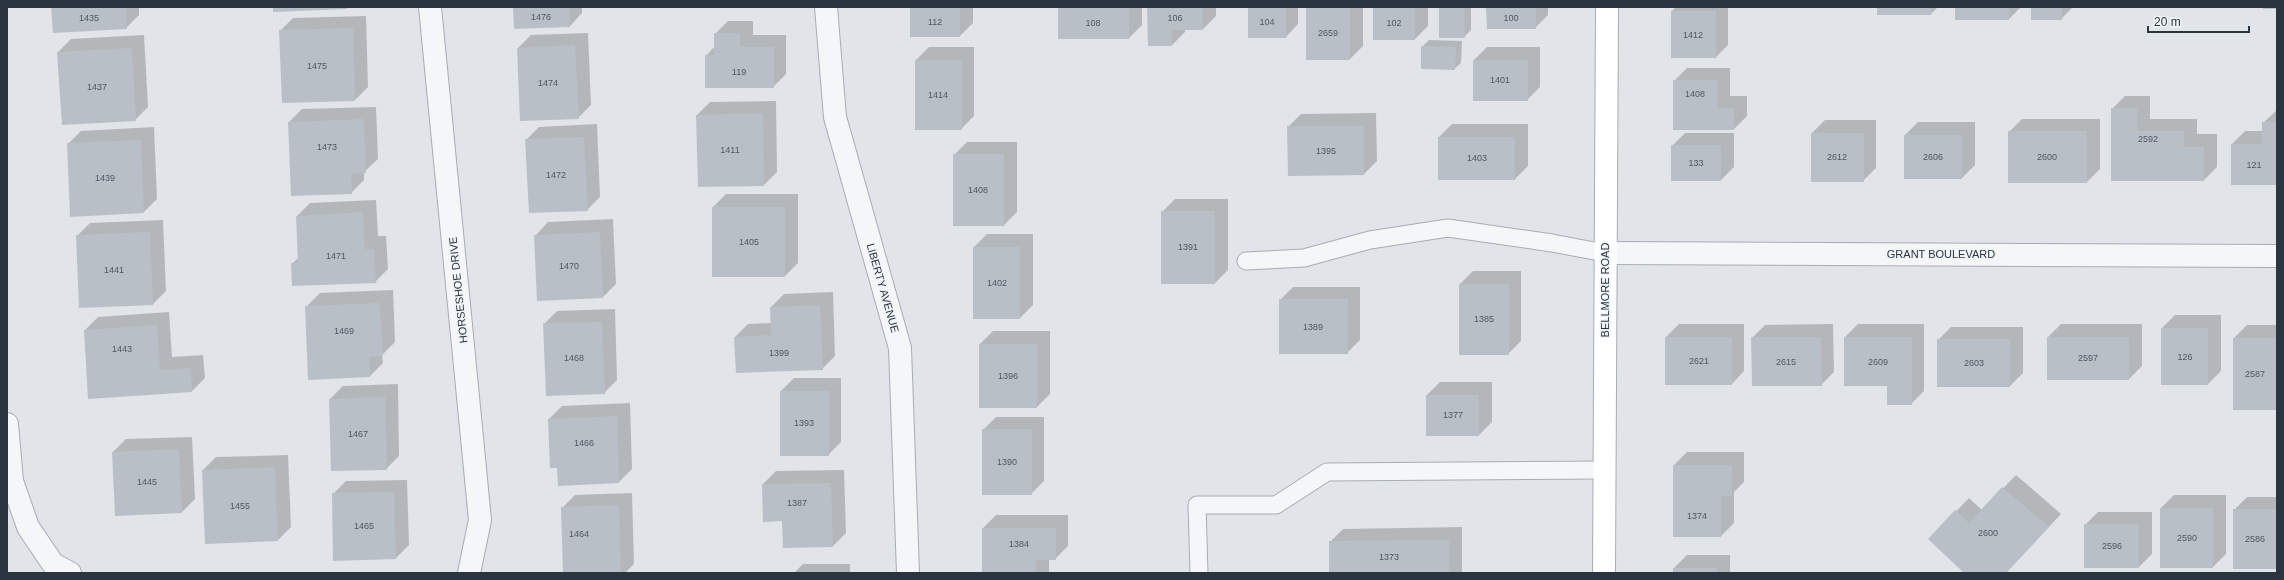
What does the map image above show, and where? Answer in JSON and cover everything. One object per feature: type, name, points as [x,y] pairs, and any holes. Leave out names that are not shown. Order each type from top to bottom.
[{"type":"main road","name":"BELLMORE ROAD","points":[[1604,573],[1607,7]]},
{"type":"street","name":"HORSESHOE DRIVE","points":[[430,7],[480,520],[469,573]]},
{"type":"street","name":"LIBERTY AVENUE","points":[[826,7],[835,117],[900,348],[908,573]]},
{"type":"street","name":"GRANT BOULEVARD","points":[[1606,253],[2277,256]]},
{"type":"street","points":[[7,424],[12,481],[28,527],[53,564],[70,573]]},
{"type":"lane","points":[[1246,261],[1304,258],[1370,240],[1448,228],[1552,243],[1606,253]]},
{"type":"lane","points":[[1198,573],[1197,505],[1276,505],[1327,472],[1604,470]]},
{"type":"building","points":[[51,7],[126,7],[127,29],[53,33]]},
{"type":"building","points":[[273,7],[347,7],[347,9],[273,12]]},
{"type":"building","points":[[513,7],[569,7],[570,27],[514,29]]},
{"type":"building","points":[[910,7],[960,7],[960,37],[910,37]]},
{"type":"building","points":[[1058,7],[1129,7],[1129,39],[1058,39]]},
{"type":"building","points":[[1147,7],[1203,7],[1203,30],[1172,30],[1172,46],[1148,46]]},
{"type":"building","points":[[1248,7],[1286,7],[1286,38],[1248,38]]},
{"type":"building","points":[[1306,7],[1350,7],[1350,60],[1306,60]]},
{"type":"building","points":[[1373,7],[1415,7],[1415,40],[1373,40]]},
{"type":"building","points":[[1439,7],[1464,7],[1465,38],[1439,38]]},
{"type":"building","points":[[1486,7],[1536,7],[1536,29],[1487,29]]},
{"type":"building","points":[[1877,7],[1931,7],[1931,15],[1877,15]]},
{"type":"building","points":[[1955,7],[2009,7],[2009,20],[1955,20]]},
{"type":"building","points":[[2031,7],[2062,7],[2062,20],[2031,20]]},
{"type":"building","points":[[2263,7],[2277,7],[2277,9],[2263,9]]},
{"type":"building","points":[[1671,11],[1716,11],[1716,58],[1671,58]]},
{"type":"building","points":[[353,28],[355,101],[282,103],[279,30]]},
{"type":"building","points":[[714,33],[740,33],[740,47],[774,47],[774,88],[705,88],[705,55],[714,55]]},
{"type":"building","points":[[575,45],[579,119],[520,121],[517,48]]},
{"type":"building","points":[[1421,46],[1456,47],[1455,70],[1421,69]]},
{"type":"building","points":[[132,48],[136,121],[62,125],[57,52]]},
{"type":"building","points":[[915,60],[962,60],[962,130],[915,130]]},
{"type":"building","points":[[1473,60],[1528,60],[1528,101],[1473,101]]},
{"type":"building","points":[[1673,80],[1717,80],[1717,108],[1734,108],[1734,130],[1673,130]]},
{"type":"building","points":[[2111,108],[2137,108],[2137,131],[2184,131],[2184,147],[2204,147],[2204,181],[2111,181]]},
{"type":"building","points":[[763,113],[764,186],[698,187],[696,115]]},
{"type":"building","points":[[364,119],[366,173],[351,174],[352,194],[291,196],[288,122]]},
{"type":"building","points":[[2262,122],[2277,122],[2277,185],[2231,185],[2231,144],[2262,144]]},
{"type":"building","points":[[1287,126],[1364,126],[1364,175],[1288,176]]},
{"type":"building","points":[[2008,131],[2087,131],[2087,183],[2008,183]]},
{"type":"building","points":[[1811,133],[1864,133],[1864,182],[1811,182]]},
{"type":"building","points":[[1904,135],[1962,135],[1962,179],[1904,179]]},
{"type":"building","points":[[584,137],[588,211],[529,213],[525,139]]},
{"type":"building","points":[[1438,137],[1515,137],[1515,180],[1438,180]]},
{"type":"building","points":[[141,140],[144,213],[70,217],[67,143]]},
{"type":"building","points":[[1671,145],[1721,145],[1721,181],[1671,181]]},
{"type":"building","points":[[953,154],[1004,154],[1004,226],[953,226]]},
{"type":"building","points":[[712,207],[785,207],[785,277],[712,277]]},
{"type":"building","points":[[1161,211],[1215,211],[1215,284],[1161,284]]},
{"type":"building","points":[[363,212],[365,249],[374,249],[376,283],[292,286],[291,263],[298,263],[296,216]]},
{"type":"building","points":[[150,232],[153,305],[79,308],[76,235]]},
{"type":"building","points":[[600,232],[603,298],[537,301],[534,235]]},
{"type":"building","points":[[973,247],[1020,247],[1020,319],[973,319]]},
{"type":"building","points":[[1459,284],[1509,284],[1509,355],[1459,355]]},
{"type":"building","points":[[1279,299],[1348,299],[1348,354],[1279,354]]},
{"type":"building","points":[[380,303],[383,356],[369,357],[370,377],[308,380],[305,306]]},
{"type":"building","points":[[820,305],[823,370],[736,373],[734,337],[771,335],[770,307]]},
{"type":"building","points":[[602,322],[605,394],[546,396],[543,323]]},
{"type":"building","points":[[157,325],[160,370],[191,368],[192,392],[88,399],[84,330]]},
{"type":"building","points":[[2161,328],[2208,328],[2208,385],[2161,385]]},
{"type":"building","points":[[1665,337],[1732,337],[1732,385],[1665,385]]},
{"type":"building","points":[[1751,337],[1821,337],[1822,386],[1752,386]]},
{"type":"building","points":[[1844,337],[1912,337],[1912,405],[1887,405],[1887,386],[1844,386]]},
{"type":"building","points":[[2047,337],[2129,337],[2129,380],[2047,380]]},
{"type":"building","points":[[2233,338],[2277,338],[2277,410],[2233,410]]},
{"type":"building","points":[[1937,339],[2010,339],[2010,387],[1937,387]]},
{"type":"building","points":[[979,344],[1037,344],[1037,408],[979,408]]},
{"type":"building","points":[[780,391],[829,391],[829,456],[780,456]]},
{"type":"building","points":[[1426,395],[1479,395],[1479,436],[1426,436]]},
{"type":"building","points":[[385,397],[387,470],[331,471],[329,399]]},
{"type":"building","points":[[617,416],[619,483],[558,486],[557,468],[550,468],[548,419]]},
{"type":"building","points":[[982,429],[1032,429],[1032,495],[982,495]]},
{"type":"building","points":[[179,449],[182,513],[115,516],[112,452]]},
{"type":"building","points":[[1673,465],[1732,465],[1732,496],[1721,496],[1721,537],[1673,537]]},
{"type":"building","points":[[275,467],[278,541],[205,544],[202,470]]},
{"type":"building","points":[[831,483],[833,547],[783,548],[782,521],[763,522],[762,484]]},
{"type":"building","points":[[2002,487],[2049,527],[2006,573],[1964,573],[1928,539],[1955,510],[1969,523]]},
{"type":"building","points":[[394,492],[396,559],[333,561],[332,493]]},
{"type":"building","points":[[619,505],[621,573],[563,573],[561,507]]},
{"type":"building","points":[[2160,508],[2213,508],[2213,568],[2160,568]]},
{"type":"building","points":[[2233,509],[2277,509],[2277,569],[2233,569]]},
{"type":"building","points":[[2084,524],[2139,524],[2139,568],[2084,568]]},
{"type":"building","points":[[982,528],[1056,528],[1056,560],[1036,560],[1036,573],[982,573]]},
{"type":"building","points":[[1449,540],[1449,573],[1329,573],[1329,541]]},
{"type":"building","points":[[1673,568],[1717,568],[1717,573],[1673,573]]}]
